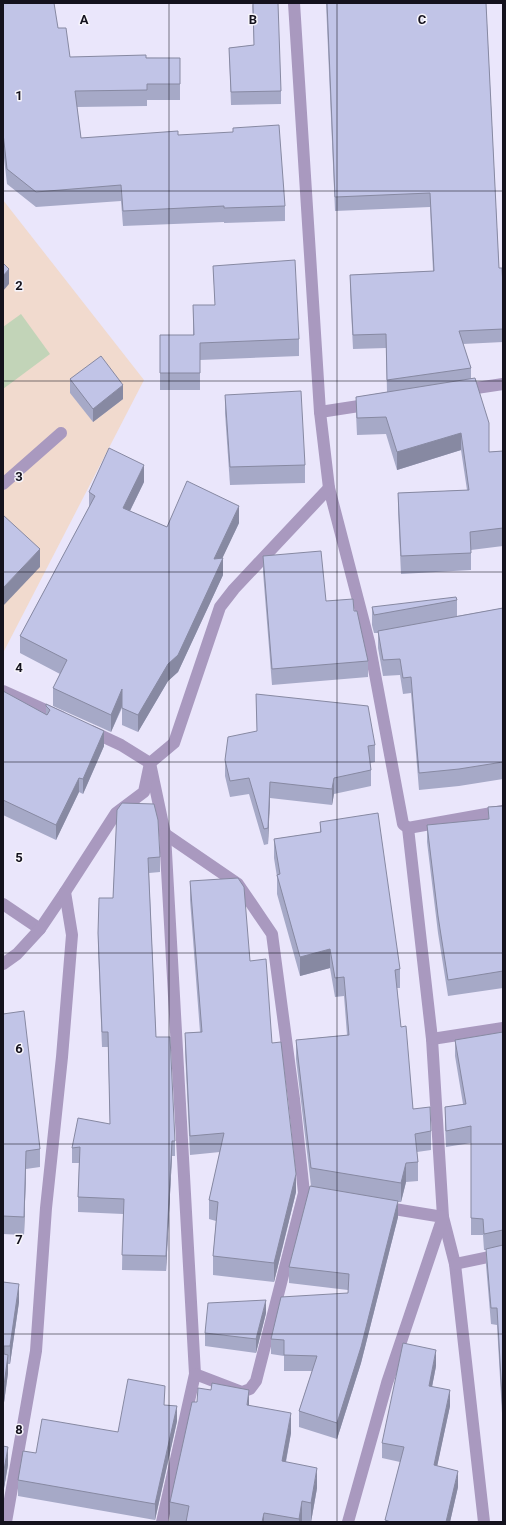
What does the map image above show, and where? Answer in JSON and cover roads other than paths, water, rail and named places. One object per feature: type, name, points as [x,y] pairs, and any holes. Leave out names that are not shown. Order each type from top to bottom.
[{"type":"street","points":[[294,3],[320,412],[330,488],[369,642],[403,824],[408,828],[432,1039],[443,1217],[455,1264],[484,1522]]},
{"type":"street","points":[[450,392],[503,384]]},
{"type":"street","points":[[320,412],[381,403]]},
{"type":"street","points":[[3,484],[61,433]]},
{"type":"street","points":[[3,964],[17,954],[40,929],[116,813],[144,792],[150,763],[174,743],[220,608],[234,588],[330,488]]},
{"type":"street","points":[[369,642],[384,639]]},
{"type":"street","points":[[3,691],[121,745],[150,763],[165,834],[195,1374],[162,1522]]},
{"type":"street","points":[[408,828],[503,811]]},
{"type":"street","points":[[165,834],[238,884],[272,934],[308,1194],[256,1381],[250,1389],[242,1392],[195,1374]]},
{"type":"street","points":[[6,1522],[36,1351],[46,1208],[62,1057],[72,935],[65,892]]},
{"type":"street","points":[[3,904],[40,929]]},
{"type":"street","points":[[432,1039],[503,1028]]},
{"type":"street","points":[[374,1205],[443,1217]]},
{"type":"street","points":[[348,1522],[387,1383],[443,1217]]},
{"type":"street","points":[[455,1264],[503,1254]]}]
